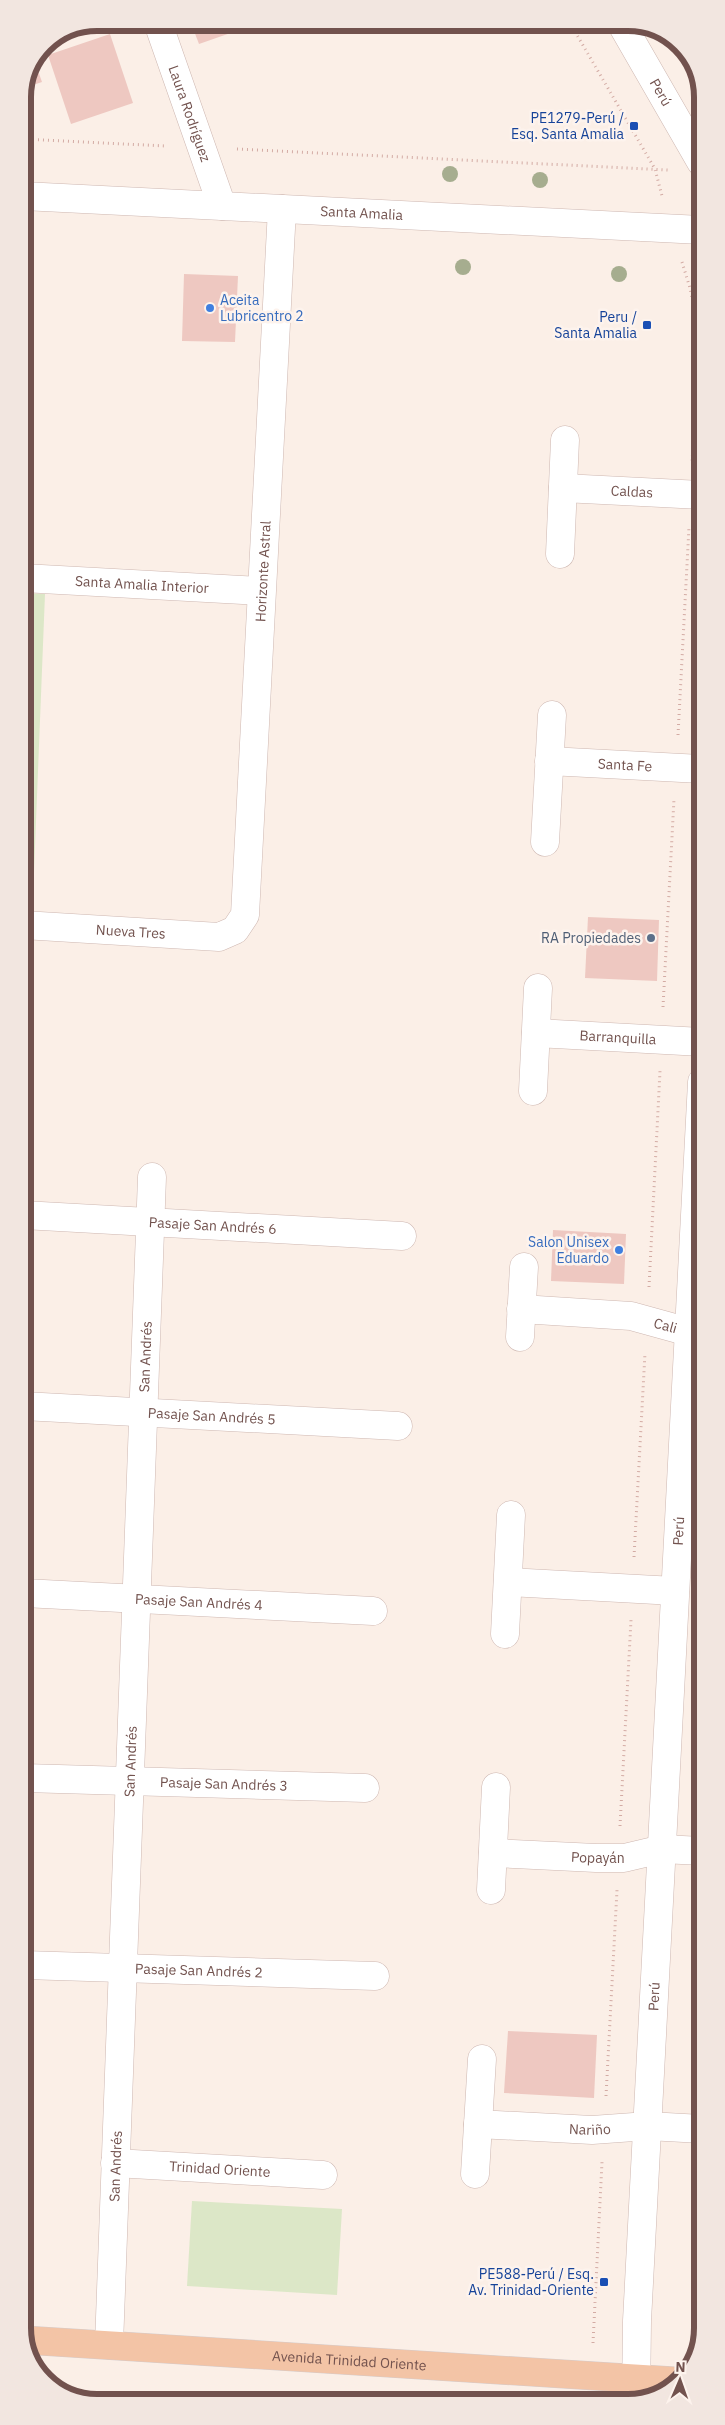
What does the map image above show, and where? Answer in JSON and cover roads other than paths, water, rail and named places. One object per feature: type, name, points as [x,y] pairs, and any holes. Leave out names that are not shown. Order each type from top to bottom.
[{"type":"main road","name":"Avenida Trinidad Oriente","points":[[33,2341],[109,2345],[636,2390],[655,2386]]},
{"type":"street","name":"Laura Rodríguez","points":[[161,31],[222,206]]},
{"type":"street","name":"Perú","points":[[626,31],[694,150]]},
{"type":"street","name":"Santa Amalia","points":[[31,196],[694,230]]},
{"type":"street","name":"Horizonte Astral","points":[[235,930],[245,915],[246,906],[282,209]]},
{"type":"street","points":[[560,554],[565,440]]},
{"type":"street","name":"Caldas","points":[[563,488],[694,495]]},
{"type":"street","name":"Santa Amalia Interior","points":[[31,578],[262,591]]},
{"type":"street","points":[[545,842],[552,715]]},
{"type":"street","name":"Santa Fe","points":[[549,761],[694,769]]},
{"type":"street","name":"Nueva Tres","points":[[31,925],[219,937],[235,930]]},
{"type":"street","points":[[532,1090],[538,988]]},
{"type":"street","name":"Barranquilla","points":[[536,1033],[694,1042]]},
{"type":"street","name":"San Andrés","points":[[109,2345],[152,1177]]},
{"type":"street","name":"Pasaje San Andrés 6","points":[[31,1215],[402,1236]]},
{"type":"street","points":[[520,1337],[524,1268]]},
{"type":"street","name":"Cali","points":[[521,1310],[631,1316],[694,1333]]},
{"type":"street","name":"Perú","points":[[636,2390],[675,1591],[694,1346]]},
{"type":"street","name":"Pasaje San Andrés 5","points":[[31,1406],[398,1426]]},
{"type":"street","points":[[505,1634],[511,1515]]},
{"type":"street","points":[[508,1582],[675,1591]]},
{"type":"street","name":"Pasaje San Andrés 4","points":[[31,1594],[373,1611]]},
{"type":"street","name":"Pasaje San Andrés 3","points":[[31,1778],[365,1788]]},
{"type":"street","points":[[491,1890],[496,1786]]},
{"type":"street","name":"Popayán","points":[[493,1852],[618,1858],[643,1855],[662,1849],[694,1851]]},
{"type":"street","name":"Pasaje San Andrés 2","points":[[31,1964],[375,1976]]},
{"type":"street","points":[[475,2174],[482,2059]]},
{"type":"street","name":"Nariño","points":[[478,2124],[592,2130],[648,2126],[694,2129]]},
{"type":"street","name":"Trinidad Oriente","points":[[116,2163],[323,2175]]},
{"type":"place","name":"PE1279-Perú / Esq. Santa Amalia","points":[[634,126]]},
{"type":"place","name":"Aceita Lubricentro 2","points":[[210,308]]},
{"type":"place","name":"Peru / Santa Amalia","points":[[647,325]]},
{"type":"place","name":"RA Propiedades","points":[[651,938]]},
{"type":"place","name":"Salon Unisex Eduardo","points":[[619,1250]]},
{"type":"place","name":"PE588-Perú / Esq. Av. Trinidad-Oriente","points":[[604,2282]]}]
